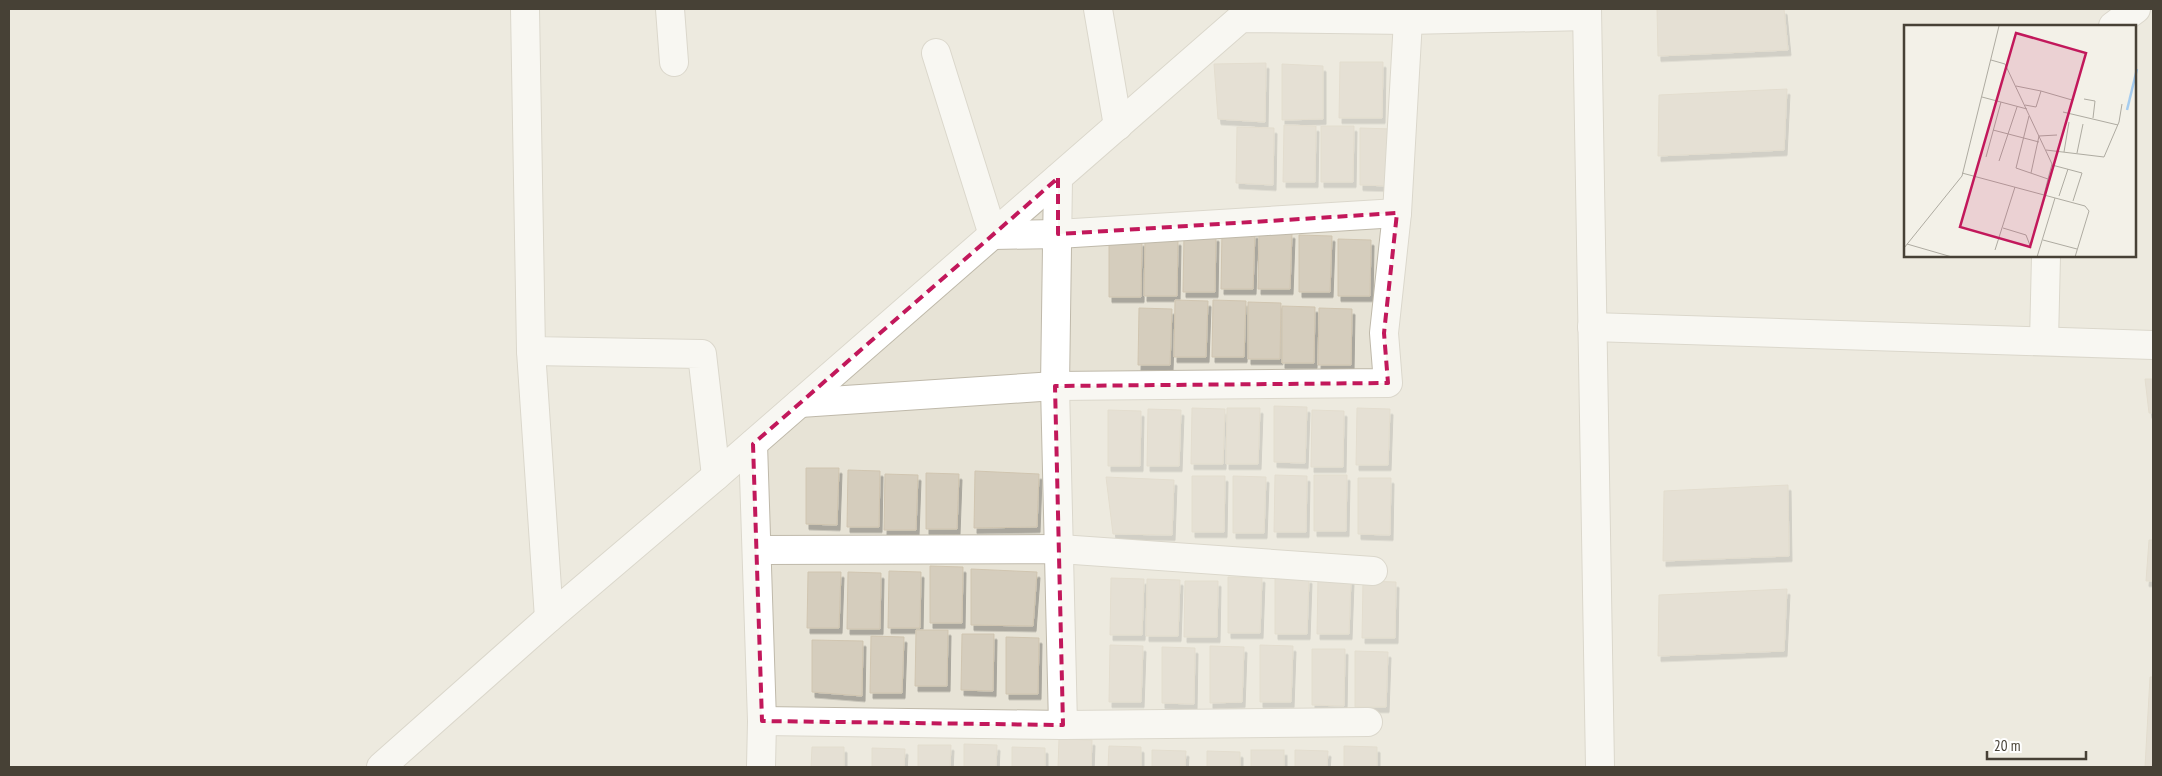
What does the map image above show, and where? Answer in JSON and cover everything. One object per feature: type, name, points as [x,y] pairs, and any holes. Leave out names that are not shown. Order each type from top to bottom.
[{"type":"street","points":[[525,9],[531,351],[549,618]]},
{"type":"street","points":[[670,9],[674,62]]},
{"type":"street","points":[[1098,9],[1118,126]]},
{"type":"street","points":[[2114,25],[2136,9]]},
{"type":"street","points":[[381,767],[549,618],[753,444],[1242,18],[1254,14],[1408,20],[1587,12],[1600,767]]},
{"type":"street","points":[[800,403],[1055,386],[1388,383],[1384,333],[1397,213],[1408,20]]},
{"type":"street","points":[[936,53],[993,235]]},
{"type":"street","points":[[1058,178],[1055,386],[1063,725]]},
{"type":"street","points":[[993,235],[1058,234],[1397,213]]},
{"type":"street","points":[[2044,341],[2046,258]]},
{"type":"street","points":[[1592,327],[2153,344]]},
{"type":"street","points":[[531,351],[702,354],[716,476]]},
{"type":"street","points":[[753,444],[758,550],[762,721],[761,767]]},
{"type":"street","points":[[758,550],[1060,549],[1374,570]]},
{"type":"street","points":[[762,721],[1063,725],[1368,722]]},
{"type":"highlighted area","points":[[1058,178],[1058,234],[1397,213],[1384,333],[1388,383],[1055,386],[1063,725],[762,721],[753,444]]},
{"type":"shaded area","points":[[9,9],[2153,9],[2153,767],[9,767]]},
{"type":"building","points":[[1657,9],[1784,9],[1788,50],[1658,56]]},
{"type":"building","points":[[1340,62],[1383,62],[1382,118],[1339,118]]},
{"type":"building","points":[[1266,63],[1265,122],[1218,119],[1214,64]]},
{"type":"building","points":[[1282,64],[1323,66],[1323,119],[1282,120]]},
{"type":"building","points":[[1787,89],[1784,150],[1658,156],[1659,95]]},
{"type":"building","points":[[1284,125],[1316,126],[1315,182],[1283,182]]},
{"type":"building","points":[[1321,126],[1354,126],[1353,182],[1321,182]]},
{"type":"building","points":[[1237,127],[1274,128],[1273,185],[1236,183]]},
{"type":"building","points":[[1360,128],[1393,129],[1391,186],[1360,185]]},
{"type":"building","points":[[1222,232],[1255,233],[1253,289],[1221,289]]},
{"type":"building","points":[[1259,232],[1292,233],[1290,289],[1258,289]]},
{"type":"building","points":[[1184,235],[1216,236],[1215,292],[1183,292]]},
{"type":"building","points":[[1299,235],[1332,236],[1330,292],[1299,292]]},
{"type":"building","points":[[1338,239],[1371,240],[1370,296],[1338,296]]},
{"type":"building","points":[[1109,240],[1142,241],[1141,297],[1109,297]]},
{"type":"building","points":[[1145,240],[1178,240],[1177,296],[1144,296]]},
{"type":"building","points":[[1175,300],[1208,301],[1206,357],[1174,357]]},
{"type":"building","points":[[1213,300],[1246,301],[1244,357],[1212,357]]},
{"type":"building","points":[[1248,302],[1281,303],[1280,359],[1248,359]]},
{"type":"building","points":[[1282,306],[1315,307],[1314,363],[1282,363]]},
{"type":"building","points":[[1139,308],[1172,309],[1170,365],[1138,365]]},
{"type":"building","points":[[1319,308],[1352,309],[1351,365],[1318,365]]},
{"type":"building","points":[[2145,379],[2153,379],[2153,413],[2149,413]]},
{"type":"building","points":[[1274,406],[1307,407],[1305,463],[1274,462]]},
{"type":"building","points":[[1192,408],[1225,409],[1223,464],[1191,464]]},
{"type":"building","points":[[1227,408],[1260,408],[1258,464],[1226,464]]},
{"type":"building","points":[[1357,408],[1390,409],[1388,465],[1356,465]]},
{"type":"building","points":[[1148,409],[1181,410],[1179,466],[1147,466]]},
{"type":"building","points":[[1108,410],[1141,411],[1140,466],[1108,466]]},
{"type":"building","points":[[1312,410],[1344,411],[1343,467],[1311,467]]},
{"type":"building","points":[[806,468],[839,468],[837,525],[806,524]]},
{"type":"building","points":[[848,470],[880,471],[879,527],[847,527]]},
{"type":"building","points":[[975,471],[1039,474],[1037,527],[974,528]]},
{"type":"building","points":[[926,473],[959,474],[957,529],[926,529]]},
{"type":"building","points":[[885,474],[918,475],[916,530],[884,530]]},
{"type":"building","points":[[1275,475],[1307,476],[1306,532],[1274,532]]},
{"type":"building","points":[[1314,475],[1347,475],[1346,531],[1314,531]]},
{"type":"building","points":[[1192,476],[1225,476],[1224,532],[1192,532]]},
{"type":"building","points":[[1233,476],[1266,477],[1264,533],[1233,533]]},
{"type":"building","points":[[1106,477],[1174,480],[1172,535],[1113,534]]},
{"type":"building","points":[[1358,478],[1391,478],[1390,535],[1358,534]]},
{"type":"building","points":[[1788,485],[1789,556],[1663,561],[1664,491]]},
{"type":"building","points":[[2149,540],[2153,540],[2153,581],[2146,581]]},
{"type":"building","points":[[930,566],[963,567],[962,623],[930,623]]},
{"type":"building","points":[[971,569],[1037,572],[1033,626],[971,625]]},
{"type":"building","points":[[889,571],[921,572],[920,628],[888,628]]},
{"type":"building","points":[[808,572],[841,572],[839,628],[807,628]]},
{"type":"building","points":[[848,572],[881,573],[880,629],[847,629]]},
{"type":"building","points":[[1228,577],[1262,577],[1260,633],[1228,633]]},
{"type":"building","points":[[1275,577],[1309,578],[1307,634],[1275,634]]},
{"type":"building","points":[[1318,577],[1351,578],[1349,634],[1317,634]]},
{"type":"building","points":[[1111,578],[1144,579],[1142,635],[1110,635]]},
{"type":"building","points":[[1147,579],[1180,580],[1178,636],[1146,636]]},
{"type":"building","points":[[1185,581],[1218,581],[1217,637],[1184,637]]},
{"type":"building","points":[[1363,581],[1396,582],[1395,638],[1362,638]]},
{"type":"building","points":[[1787,589],[1784,651],[1658,656],[1659,595]]},
{"type":"building","points":[[916,630],[948,630],[947,686],[915,686]]},
{"type":"building","points":[[962,634],[994,634],[993,691],[961,690]]},
{"type":"building","points":[[871,636],[904,637],[902,693],[870,693]]},
{"type":"building","points":[[1006,637],[1039,638],[1038,694],[1006,694]]},
{"type":"building","points":[[812,640],[863,641],[862,696],[812,692]]},
{"type":"building","points":[[1110,645],[1143,646],[1141,702],[1109,702]]},
{"type":"building","points":[[1260,645],[1293,646],[1291,702],[1260,702]]},
{"type":"building","points":[[1210,646],[1244,647],[1242,702],[1210,703]]},
{"type":"building","points":[[1162,647],[1195,648],[1194,704],[1162,703]]},
{"type":"building","points":[[1312,649],[1345,649],[1344,706],[1312,705]]},
{"type":"building","points":[[1355,651],[1388,652],[1386,707],[1355,707]]},
{"type":"building","points":[[2150,677],[2153,677],[2153,767],[2145,767]]},
{"type":"building","points":[[1059,739],[1092,740],[1091,767],[1058,767]]},
{"type":"building","points":[[964,744],[997,745],[996,767],[964,767]]},
{"type":"building","points":[[918,745],[951,745],[950,767],[918,767]]},
{"type":"building","points":[[1109,746],[1141,747],[1141,767],[1108,767]]},
{"type":"building","points":[[1344,746],[1377,747],[1377,767],[1344,767]]},
{"type":"building","points":[[812,747],[844,747],[844,767],[811,767]]},
{"type":"building","points":[[1012,747],[1045,748],[1045,767],[1012,767]]},
{"type":"building","points":[[872,748],[905,749],[904,767],[872,767]]},
{"type":"building","points":[[1152,750],[1186,751],[1185,767],[1152,767]]},
{"type":"building","points":[[1251,750],[1284,750],[1284,767],[1251,767]]},
{"type":"building","points":[[1295,750],[1328,751],[1327,767],[1295,767]]},
{"type":"building","points":[[1207,751],[1240,752],[1240,767],[1207,767]]}]
